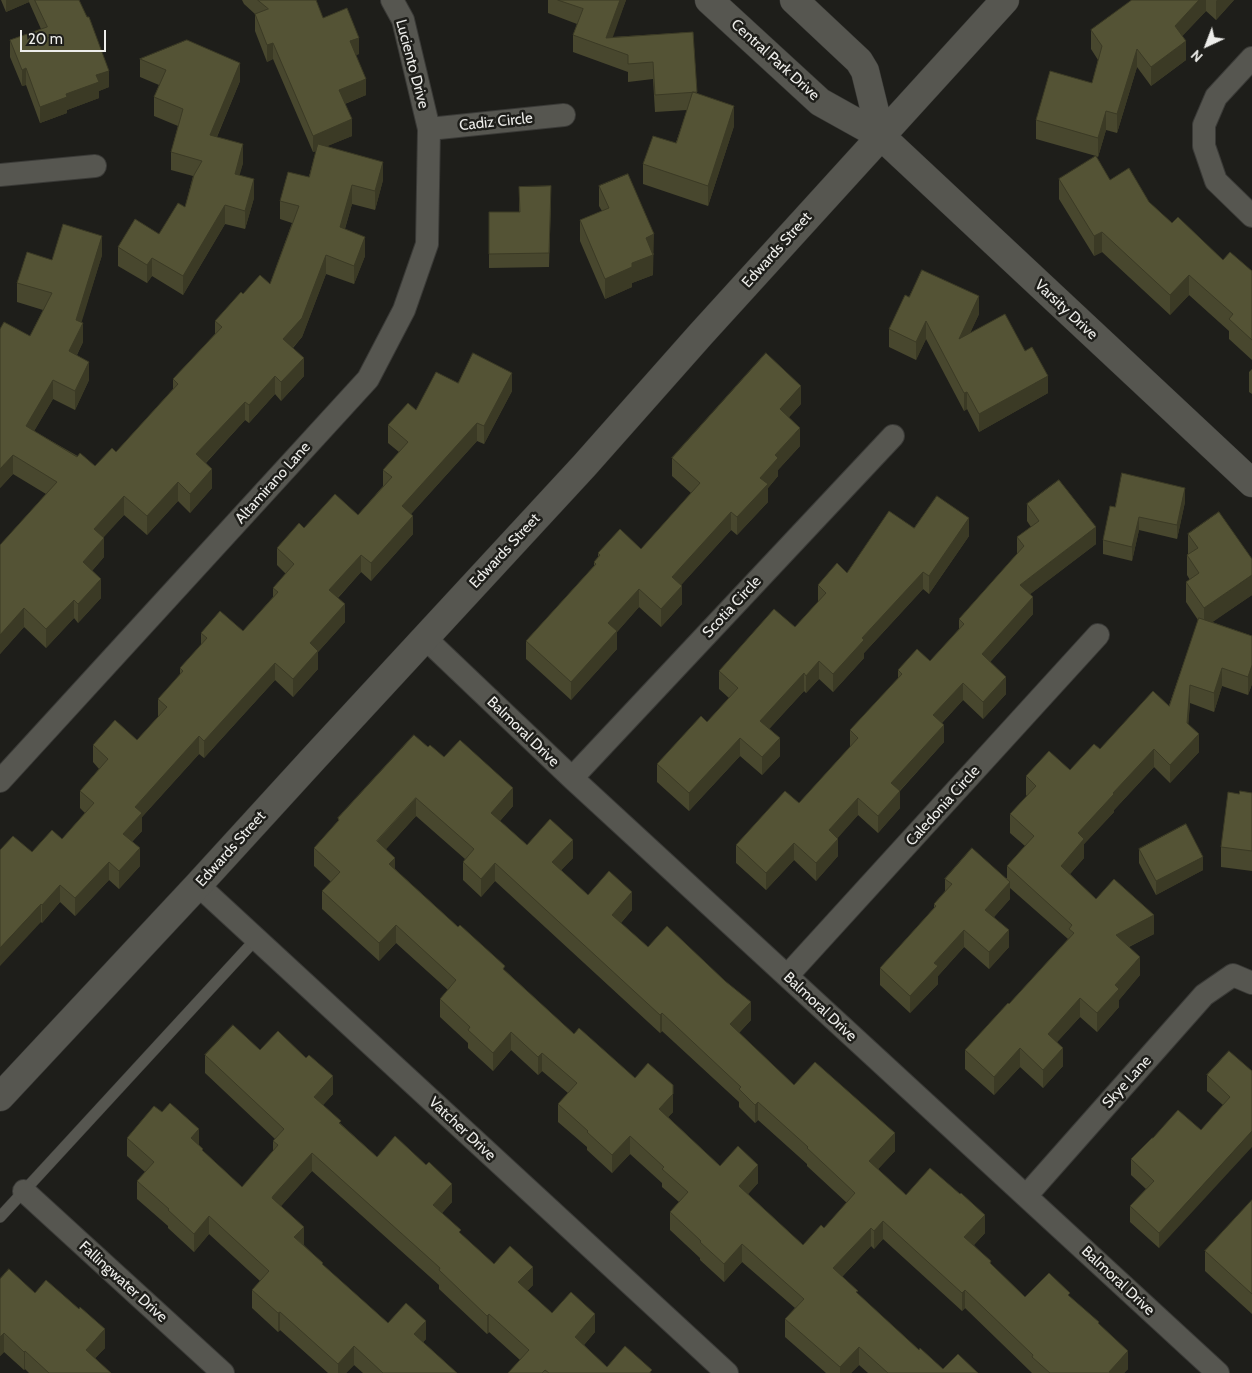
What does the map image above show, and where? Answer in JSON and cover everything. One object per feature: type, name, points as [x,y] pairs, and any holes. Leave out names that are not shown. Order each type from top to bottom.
[{"type":"main road","name":"Central Park Drive","points":[[709,0],[820,102],[881,136]]},
{"type":"main road","points":[[794,0],[859,61],[865,71],[881,136]]},
{"type":"main road","name":"Edwards Street","points":[[0,1097],[584,466],[701,334],[1005,0]]},
{"type":"main road","name":"Varsity Drive","points":[[881,136],[1252,483]]},
{"type":"street","name":"Luciento Drive","points":[[392,0],[404,20],[429,129]]},
{"type":"street","points":[[1252,58],[1216,97],[1204,125],[1204,146],[1216,181],[1252,216]]},
{"type":"street","name":"Cadiz Circle","points":[[429,129],[564,114]]},
{"type":"street","name":"Altamirano Lane","points":[[0,781],[368,379],[404,310],[426,244],[429,129]]},
{"type":"street","points":[[0,175],[95,166]]},
{"type":"street","name":"Scotia Circle","points":[[572,778],[893,436]]},
{"type":"street","name":"Caledonia Circle","points":[[787,976],[1098,635]]},
{"type":"street","name":"Balmoral Drive","points":[[424,637],[572,778],[1218,1373]]},
{"type":"street","name":"Vatcher Drive","points":[[198,885],[727,1373]]},
{"type":"street","name":"Skye Lane","points":[[1026,1196],[1204,995],[1243,979]]},
{"type":"street","name":"Fallingwater Drive","points":[[24,1191],[223,1373]]},
{"type":"lane","points":[[0,1217],[256,939]]},
{"type":"building","points":[[35,0],[79,0],[87,17],[89,17],[109,71],[96,75],[99,82],[66,94],[67,97],[40,107],[26,68],[22,70],[10,40],[47,27]]},
{"type":"building","points":[[258,0],[316,0],[323,18],[347,8],[359,38],[350,41],[366,79],[339,90],[352,119],[313,136],[273,43],[267,45],[255,14],[268,9]]},
{"type":"building","points":[[558,0],[620,0],[606,38],[693,32],[697,92],[655,95],[653,62],[628,64],[628,55],[573,35],[583,9]]},
{"type":"building","points":[[1132,0],[1199,0],[1175,26],[1186,41],[1151,67],[1137,49],[1117,114],[1106,111],[1098,138],[1036,120],[1050,71],[1092,83],[1102,46],[1091,30]]},
{"type":"building","points":[[187,40],[240,63],[210,135],[243,144],[235,174],[254,179],[245,211],[225,205],[183,276],[152,258],[147,265],[118,247],[135,219],[159,234],[178,203],[185,207],[194,175],[202,161],[171,152],[183,109],[154,97],[166,70],[140,59]]},
{"type":"building","points":[[693,92],[734,106],[708,186],[643,164],[653,136],[676,143]]},
{"type":"building","points":[[318,144],[383,162],[375,191],[352,185],[340,227],[365,237],[354,266],[326,255],[302,318],[283,339],[304,358],[281,382],[275,376],[249,405],[245,402],[196,454],[212,469],[190,494],[178,482],[147,516],[124,496],[94,529],[104,538],[83,562],[101,579],[78,604],[74,600],[46,629],[24,608],[0,635],[0,545],[57,482],[13,455],[0,469],[0,329],[4,322],[30,336],[52,293],[17,283],[27,252],[52,260],[63,224],[102,236],[76,320],[83,323],[69,351],[89,362],[75,391],[53,380],[26,426],[77,457],[80,453],[95,466],[112,448],[116,452],[178,384],[173,379],[222,327],[215,321],[241,292],[243,294],[260,275],[270,284],[299,206],[280,201],[288,172],[309,177]]},
{"type":"building","points":[[1096,156],[1110,180],[1129,168],[1149,202],[1172,223],[1178,217],[1223,260],[1230,252],[1252,271],[1252,340],[1229,319],[1233,314],[1189,275],[1170,295],[1102,232],[1094,236],[1059,179]]},
{"type":"building","points":[[628,174],[654,234],[646,238],[653,255],[632,263],[632,267],[605,279],[580,220],[609,208],[599,186]]},
{"type":"building","points":[[551,186],[549,253],[489,254],[489,212],[520,212],[519,187]]},
{"type":"building","points":[[922,270],[979,296],[959,339],[1005,314],[1025,351],[1032,347],[1048,376],[979,414],[967,392],[964,393],[926,321],[916,342],[889,329],[905,295],[909,297]]},
{"type":"building","points":[[473,353],[512,373],[484,426],[477,423],[402,506],[413,516],[371,563],[361,555],[329,590],[345,604],[310,643],[318,651],[293,679],[275,663],[204,741],[199,736],[135,807],[142,813],[123,834],[140,848],[119,871],[109,862],[75,898],[60,885],[0,948],[0,850],[13,836],[32,852],[52,830],[62,839],[94,803],[80,791],[108,759],[93,745],[115,720],[137,740],[167,707],[158,699],[183,671],[180,668],[207,638],[201,633],[220,611],[243,631],[278,592],[273,588],[294,564],[277,548],[299,523],[304,528],[335,494],[358,515],[392,477],[383,470],[408,442],[388,425],[408,403],[416,410],[436,372],[458,383]]},
{"type":"building","points":[[766,353],[801,386],[780,409],[800,428],[775,455],[778,458],[760,478],[768,484],[737,517],[731,512],[672,577],[682,586],[661,609],[639,589],[608,623],[617,631],[571,682],[526,641],[596,564],[594,562],[600,555],[598,553],[620,529],[641,549],[700,483],[672,458]]},
{"type":"building","points":[[1122,473],[1185,488],[1177,525],[1139,517],[1132,547],[1103,540],[1110,506],[1115,507]]},
{"type":"building","points":[[1059,480],[1096,527],[1020,585],[1033,597],[982,654],[1006,677],[983,702],[963,683],[933,715],[944,725],[891,783],[900,791],[878,816],[858,798],[829,830],[838,839],[816,863],[794,843],[766,873],[736,845],[785,791],[799,803],[858,738],[850,730],[902,674],[898,670],[917,649],[930,661],[964,624],[959,619],[1024,546],[1017,537],[1039,521],[1027,504]]},
{"type":"building","points":[[937,496],[969,518],[929,576],[923,572],[862,638],[864,640],[833,674],[819,661],[806,676],[804,673],[760,721],[780,738],[762,757],[740,738],[689,793],[657,764],[701,716],[707,722],[738,688],[719,671],[774,609],[795,627],[826,593],[818,585],[837,563],[847,573],[889,511],[914,528]]},
{"type":"building","points":[[1219,512],[1252,559],[1252,575],[1204,608],[1186,582],[1199,573],[1187,555],[1198,548],[1188,534]]},
{"type":"building","points":[[1199,618],[1252,636],[1252,665],[1248,677],[1222,668],[1214,693],[1190,685],[1187,723],[1199,734],[1170,765],[1154,749],[1078,833],[1084,839],[1061,866],[1096,899],[1114,879],[1154,915],[1116,935],[1140,957],[1115,985],[1119,989],[1097,1013],[1080,998],[1048,1034],[1063,1048],[1043,1070],[1020,1048],[994,1077],[965,1050],[1074,933],[1069,929],[1072,925],[1007,866],[1034,836],[1010,814],[1036,786],[1026,776],[1049,751],[1070,770],[1094,744],[1100,749],[1153,691],[1169,706]]},
{"type":"building","points":[[414,735],[444,757],[460,740],[513,788],[491,813],[527,845],[550,819],[573,840],[552,862],[588,895],[609,871],[632,892],[612,915],[648,947],[667,926],[725,981],[751,1002],[730,1024],[794,1085],[815,1062],[895,1133],[869,1161],[906,1195],[930,1168],[985,1215],[964,1237],[991,1261],[990,1263],[1025,1297],[1049,1273],[1070,1293],[1068,1295],[1128,1351],[1109,1372],[1111,1373],[1050,1373],[965,1290],[962,1293],[883,1221],[874,1231],[871,1228],[833,1268],[919,1350],[920,1348],[943,1369],[958,1354],[978,1373],[888,1373],[859,1347],[840,1367],[785,1319],[804,1299],[742,1244],[724,1264],[670,1212],[688,1192],[662,1169],[664,1167],[630,1136],[612,1155],[558,1104],[577,1083],[542,1053],[538,1057],[511,1032],[493,1053],[468,1030],[470,1027],[440,999],[456,980],[396,925],[379,943],[322,891],[340,872],[314,848],[339,820],[338,818]],"holes":[[[416,798],[474,849],[463,862],[481,879],[495,863],[660,1015],[662,1013],[741,1087],[739,1089],[755,1105],[758,1102],[855,1193],[824,1228],[821,1225],[803,1245],[739,1186],[758,1165],[738,1146],[720,1166],[659,1109],[673,1094],[673,1085],[648,1063],[635,1078],[579,1028],[574,1034],[503,969],[505,966],[460,925],[458,927],[389,864],[395,858],[377,841]]]},
{"type":"building","points":[[1240,791],[1252,793],[1252,851],[1221,847],[1228,792],[1239,794]]},
{"type":"building","points":[[1186,824],[1203,857],[1156,881],[1139,849]]},
{"type":"building","points":[[972,848],[1010,882],[985,910],[1009,930],[989,952],[964,930],[934,963],[938,966],[910,996],[880,968],[936,906],[934,904],[952,884],[945,879]]},
{"type":"building","points":[[233,1025],[260,1050],[278,1031],[306,1058],[309,1055],[333,1076],[314,1097],[341,1121],[339,1123],[377,1157],[395,1136],[426,1165],[429,1162],[452,1184],[433,1205],[461,1230],[459,1232],[494,1264],[510,1246],[533,1267],[518,1282],[552,1313],[571,1292],[595,1314],[575,1337],[607,1367],[625,1346],[652,1370],[650,1373],[549,1373],[545,1370],[542,1373],[508,1373],[529,1350],[489,1314],[487,1316],[439,1270],[440,1268],[312,1153],[272,1198],[304,1227],[294,1237],[388,1323],[406,1303],[426,1321],[414,1334],[457,1373],[383,1373],[354,1346],[338,1364],[280,1312],[278,1313],[252,1290],[269,1271],[209,1216],[194,1234],[137,1181],[154,1162],[127,1138],[154,1106],[162,1112],[170,1103],[199,1129],[191,1138],[242,1187],[278,1145],[273,1141],[284,1129],[205,1055]]},
{"type":"building","points":[[1229,1051],[1252,1071],[1252,1131],[1159,1233],[1130,1206],[1154,1181],[1131,1159],[1178,1110],[1201,1130],[1230,1097],[1207,1075]]},
{"type":"building","points":[[1252,1200],[1252,1294],[1205,1251]]},
{"type":"building","points":[[9,1269],[35,1293],[46,1280],[105,1329],[86,1350],[111,1373],[49,1373],[4,1333],[0,1337],[0,1279]]}]
